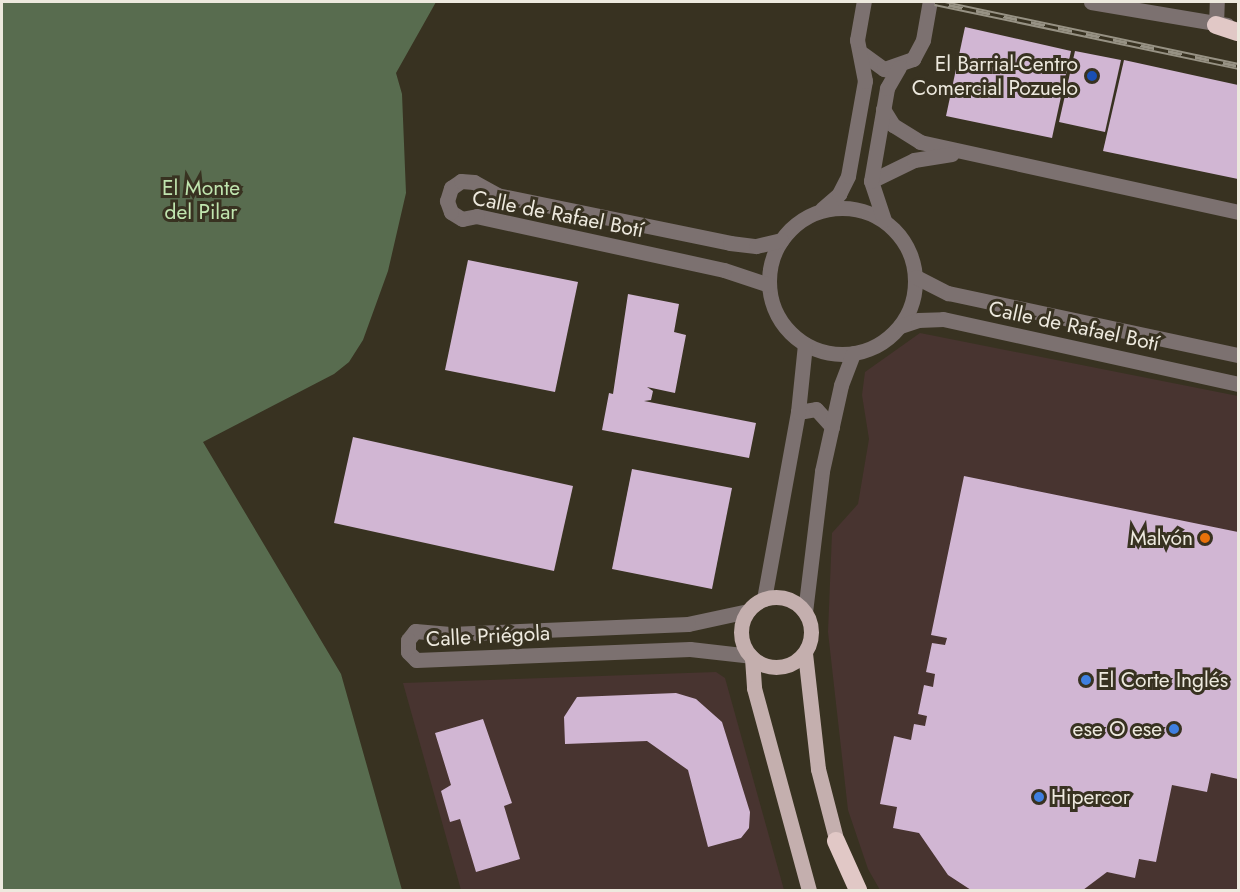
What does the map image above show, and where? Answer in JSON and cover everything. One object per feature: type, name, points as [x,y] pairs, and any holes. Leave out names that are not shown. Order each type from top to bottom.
[{"type":"highway","points":[[1216,25],[1239,32]]},
{"type":"highway","points":[[836,841],[858,891]]},
{"type":"main road","points":[[805,653],[786,666],[762,664],[752,657],[742,639],[748,611],[764,599],[787,599],[805,612],[812,631],[805,653],[818,769],[849,891]]},
{"type":"main road","points":[[752,657],[753,688],[809,891]]},
{"type":"street","points":[[884,220],[871,181],[887,88],[899,67],[919,51],[930,2]]},
{"type":"street","points":[[1090,2],[1216,25],[1239,26]]},
{"type":"street","points":[[1216,25],[1217,2]]},
{"type":"street","points":[[816,212],[857,209],[884,220],[903,239],[916,277],[912,304],[900,326],[887,339],[853,353],[828,352],[805,344],[786,328],[774,308],[769,285],[771,261],[781,240],[845,185],[865,81],[863,54],[857,40],[862,8]]},
{"type":"street","points":[[863,54],[874,65],[899,67]]},
{"type":"street","points":[[883,109],[893,125],[920,142],[1239,212]]},
{"type":"street","points":[[871,181],[914,160],[966,152]]},
{"type":"street","name":"Calle de Rafael Botí","points":[[769,285],[724,270],[477,216],[462,219],[451,212],[447,201],[451,188],[461,181],[474,182],[497,195],[730,243],[756,246],[781,240]]},
{"type":"street","name":"Calle de Rafael Botí","points":[[916,277],[948,293],[1239,355]]},
{"type":"street","points":[[977,327],[974,314],[982,307],[1075,327],[1090,324]]},
{"type":"street","name":"Calle de Rafael Botí","points":[[900,326],[930,318],[1239,384]]},
{"type":"street","points":[[764,599],[798,412],[805,344]]},
{"type":"street","points":[[805,612],[815,517],[832,427],[853,353]]},
{"type":"street","points":[[798,412],[816,409],[832,427]]},
{"type":"street","name":"Calle Priégola","points":[[748,611],[688,624],[450,634],[415,631],[408,640],[408,652],[416,660],[690,649],[752,657]]},
{"type":"shaded area","points":[[920,333],[1238,396],[1238,890],[880,890],[868,869],[848,810],[828,632],[832,533],[858,504],[869,439],[862,395],[865,372]]},
{"type":"shaded area","points":[[716,672],[725,678],[784,890],[461,890],[403,683]]},
{"type":"green space","name":"El Monte del Pilar","points":[[2,2],[436,2],[396,73],[402,94],[406,193],[388,271],[363,340],[349,362],[334,374],[203,442],[341,674],[402,890],[2,890]]},
{"type":"building","points":[[965,27],[1071,51],[1052,138],[946,116]]},
{"type":"building","points":[[1075,51],[1121,60],[1105,132],[1059,122]]},
{"type":"building","points":[[1124,60],[1238,85],[1238,179],[1103,151]]},
{"type":"building","points":[[468,260],[578,282],[555,392],[445,370]]},
{"type":"building","points":[[628,294],[679,304],[674,332],[686,335],[675,393],[647,387],[653,391],[651,400],[644,401],[756,423],[749,458],[602,430],[609,393],[613,394]]},
{"type":"building","points":[[353,437],[573,486],[554,571],[334,523]]},
{"type":"building","points":[[632,469],[732,488],[712,589],[612,569]]},
{"type":"building","name":"El Corte Inglés","points":[[964,476],[1238,532],[1238,779],[1211,773],[1207,792],[1172,785],[1156,862],[1139,859],[1135,878],[1107,872],[1083,890],[971,890],[948,875],[919,833],[893,828],[897,807],[880,804],[894,736],[911,740],[914,724],[925,726],[927,716],[918,714],[924,685],[933,687],[935,674],[926,672],[932,643],[945,645],[947,638],[931,635]]},
{"type":"building","points":[[676,693],[696,699],[722,722],[750,812],[749,828],[741,838],[708,847],[688,770],[647,741],[565,744],[564,717],[577,697]]},
{"type":"building","points":[[483,719],[512,803],[504,806],[520,859],[476,872],[460,819],[450,822],[441,791],[451,785],[435,733]]},
{"type":"railway","points":[[935,2],[1238,66]]},
{"type":"place","name":"El Barrial-Centro Comercial Pozuelo","points":[[1092,76]]},
{"type":"place","name":"Malvón","points":[[1205,538]]},
{"type":"place","name":"El Corte Inglés","points":[[1086,680]]},
{"type":"place","name":"ese O ese","points":[[1174,729]]},
{"type":"place","name":"Hipercor","points":[[1039,797]]}]
